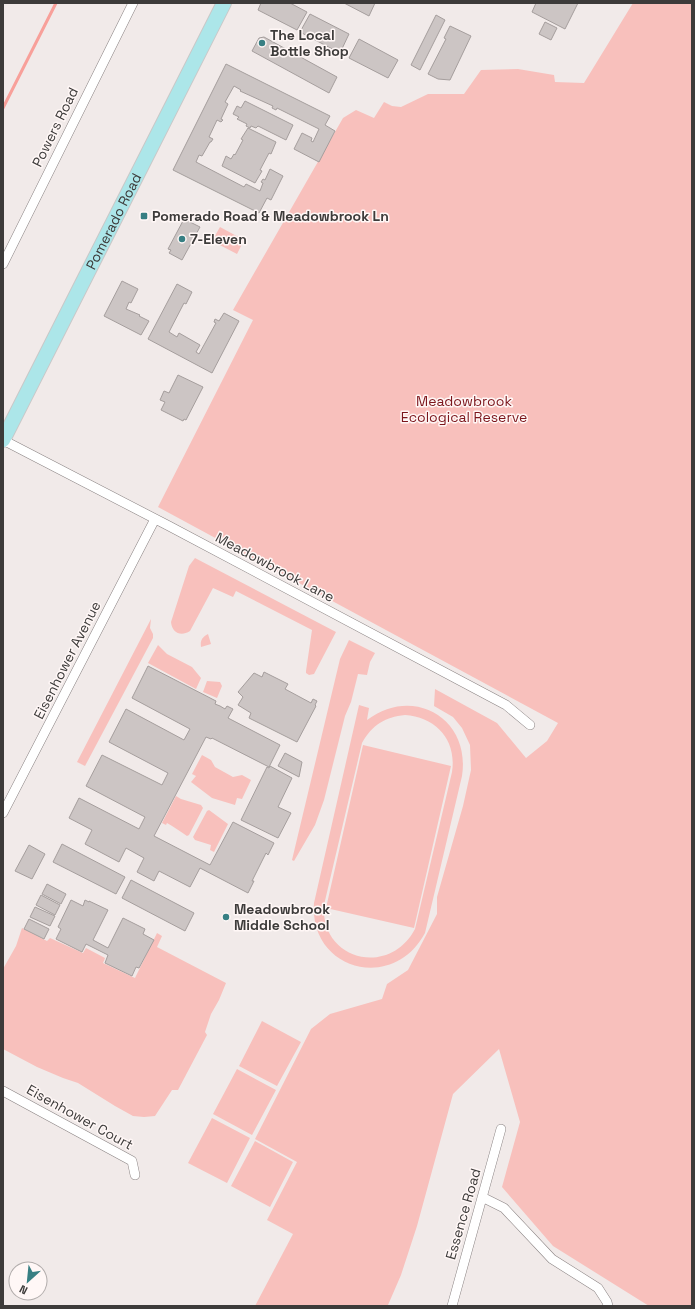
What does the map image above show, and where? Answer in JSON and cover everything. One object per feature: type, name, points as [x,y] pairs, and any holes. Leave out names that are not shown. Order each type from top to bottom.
[{"type":"main road","name":"Pomerado Road","points":[[3,440],[224,3]]},
{"type":"street","name":"Powers Road","points":[[3,264],[133,3]]},
{"type":"street","name":"Meadowbrook Lane","points":[[3,440],[156,519],[506,705],[530,725]]},
{"type":"street","name":"Eisenhower Avenue","points":[[3,814],[156,519]]},
{"type":"street","name":"Eisenhower Court","points":[[3,1091],[132,1161],[135,1175]]},
{"type":"street","name":"Essence Road","points":[[452,1306],[502,1130]]},
{"type":"street","points":[[482,1198],[504,1208],[552,1259],[598,1288],[608,1306]]},
{"type":"green space","name":"Meadowbrook Ecological Reserve","points":[[633,3],[692,4],[692,1306],[649,1306],[553,1246],[502,1187],[520,1122],[499,1049],[453,1094],[417,1226],[401,1275],[388,1305],[255,1306],[293,1234],[267,1220],[297,1162],[255,1139],[311,1029],[330,1014],[382,999],[387,984],[408,970],[437,914],[437,897],[463,806],[471,770],[470,745],[462,728],[453,717],[434,706],[435,689],[497,723],[526,758],[547,741],[558,723],[158,507],[253,320],[233,310],[343,118],[356,110],[374,118],[384,102],[392,106],[401,107],[428,94],[464,94],[481,70],[518,69],[554,75],[555,82],[584,83]]},
{"type":"green space","points":[[220,227],[244,240],[237,254],[212,241]]},
{"type":"green space","points":[[195,558],[336,632],[314,674],[309,675],[306,673],[312,630],[236,591],[233,597],[213,588],[190,631],[180,634],[175,631],[171,622],[189,566]]},
{"type":"green space","points":[[151,619],[150,628],[153,638],[85,766],[77,762]]},
{"type":"green space","points":[[208,634],[211,644],[201,647],[202,639]]},
{"type":"green space","points":[[349,640],[375,653],[370,662],[367,675],[358,674],[351,702],[345,716],[324,800],[315,825],[294,861],[292,860],[340,659]]},
{"type":"green space","points":[[158,645],[167,654],[192,667],[201,678],[196,689],[148,663]]},
{"type":"green space","points":[[207,681],[220,682],[222,686],[217,698],[203,692]]},
{"type":"green space","points":[[359,705],[369,708],[367,720],[385,710],[403,706],[420,707],[435,713],[448,724],[457,738],[462,756],[462,776],[425,933],[411,952],[393,963],[374,968],[356,966],[338,958],[325,944],[316,926],[314,903]],"holes":[[[405,715],[416,717],[435,725],[442,732],[448,740],[453,760],[452,772],[415,929],[403,944],[389,954],[374,957],[358,956],[344,950],[333,939],[326,924],[324,905],[362,743],[370,731],[385,720]]]},
{"type":"green space","points":[[363,745],[451,766],[414,928],[326,908]]},
{"type":"green space","points":[[202,755],[211,760],[215,767],[233,777],[242,775],[251,780],[242,799],[237,798],[235,805],[212,798],[191,782],[196,776],[192,774]]},
{"type":"green space","points":[[176,796],[201,805],[203,808],[189,835],[187,836],[167,823],[166,825],[162,823]]},
{"type":"green space","points":[[209,810],[228,824],[214,852],[210,850],[211,845],[195,840],[193,837],[207,811]]},
{"type":"green space","points":[[22,928],[47,941],[50,938],[83,953],[86,948],[105,958],[103,963],[135,978],[157,933],[162,936],[157,947],[226,983],[211,1014],[205,1032],[207,1035],[178,1090],[172,1090],[155,1116],[133,1116],[78,1083],[37,1067],[3,1049],[3,969],[16,946]]},
{"type":"green space","points":[[262,1021],[301,1042],[277,1086],[239,1066]]},
{"type":"green space","points":[[237,1069],[276,1090],[252,1135],[213,1114]]},
{"type":"green space","points":[[212,1118],[250,1138],[227,1183],[188,1163]]},
{"type":"green space","points":[[255,1141],[293,1162],[270,1207],[231,1186]]},
{"type":"building","points":[[261,3],[290,3],[307,12],[297,30],[258,10]]},
{"type":"building","points":[[344,3],[375,3],[369,16]]},
{"type":"building","points":[[536,3],[578,3],[565,29],[532,12]]},
{"type":"building","points":[[310,14],[349,34],[340,53],[300,32]]},
{"type":"building","points":[[436,15],[445,20],[420,70],[411,65]]},
{"type":"building","points":[[545,22],[557,28],[551,40],[539,34]]},
{"type":"building","points":[[450,26],[471,36],[450,80],[438,79],[428,74],[446,39],[444,38]]},
{"type":"building","points":[[264,37],[337,77],[329,93],[252,51],[259,38]]},
{"type":"building","points":[[359,39],[398,60],[388,78],[349,58]]},
{"type":"building","points":[[226,64],[330,116],[325,125],[335,131],[319,162],[294,149],[302,133],[312,138],[311,141],[313,142],[319,129],[277,108],[276,110],[272,108],[273,106],[240,91],[241,90],[234,86],[225,102],[228,104],[221,119],[223,120],[221,122],[217,120],[209,137],[213,139],[202,156],[199,155],[196,162],[244,187],[246,184],[260,191],[263,183],[261,182],[263,179],[265,180],[270,169],[283,176],[271,200],[267,198],[259,213],[173,170]]},
{"type":"building","points":[[245,101],[293,125],[286,140],[258,126],[256,128],[251,126],[250,128],[246,126],[247,124],[237,119],[239,117],[233,114],[237,106],[241,108]]},
{"type":"building","points":[[248,128],[276,142],[271,154],[269,153],[260,170],[262,171],[255,183],[222,166],[226,156],[231,159],[234,154],[235,155],[243,140],[241,139]]},
{"type":"building","points":[[184,219],[200,227],[182,260],[169,253],[171,250],[168,249]]},
{"type":"building","points":[[122,281],[138,289],[131,303],[129,302],[126,309],[149,321],[141,335],[104,316]]},
{"type":"building","points":[[177,284],[192,292],[186,304],[184,303],[169,332],[177,337],[179,333],[200,345],[196,352],[199,354],[216,323],[214,322],[215,319],[219,321],[224,313],[239,321],[212,373],[148,339]]},
{"type":"building","points":[[178,375],[203,387],[186,420],[184,419],[183,421],[161,410],[165,402],[160,400],[164,391],[169,393]]},
{"type":"building","points":[[148,666],[216,701],[215,704],[225,709],[227,706],[233,709],[228,718],[280,745],[269,767],[212,738],[206,737],[154,836],[210,865],[233,822],[274,843],[268,855],[266,853],[252,881],[254,881],[248,893],[200,868],[190,887],[159,871],[154,881],[137,872],[144,858],[126,848],[119,862],[85,844],[92,830],[69,818],[79,798],[139,829],[145,817],[86,786],[102,755],[162,785],[168,773],[109,742],[126,709],[184,740],[190,729],[132,698]]},
{"type":"building","points":[[264,672],[288,684],[285,689],[311,703],[313,699],[317,701],[316,706],[297,742],[249,718],[251,713],[238,705],[243,697],[238,692],[254,673],[262,677]]},
{"type":"building","points":[[285,753],[302,762],[299,777],[278,766]]},
{"type":"building","points":[[270,766],[292,778],[278,807],[291,813],[278,838],[241,820],[267,767],[269,768]]},
{"type":"building","points":[[62,844],[125,877],[116,894],[53,862]]},
{"type":"building","points":[[29,845],[45,854],[32,879],[15,871]]},
{"type":"building","points":[[131,880],[194,913],[185,931],[122,898]]},
{"type":"building","points":[[47,884],[66,894],[61,904],[42,894]]},
{"type":"building","points":[[41,895],[60,905],[55,915],[36,905]]},
{"type":"building","points":[[71,900],[83,906],[85,900],[89,901],[108,910],[93,940],[108,948],[123,918],[145,929],[143,934],[154,940],[139,968],[136,967],[132,976],[105,963],[108,955],[86,944],[82,952],[56,939],[61,929],[58,927]]},
{"type":"building","points":[[35,907],[55,916],[50,926],[30,917]]},
{"type":"building","points":[[29,919],[49,929],[44,939],[24,929]]},
{"type":"waterway","points":[[3,108],[56,3]]},
{"type":"place","name":"The Local Bottle Shop","points":[[262,43]]},
{"type":"place","name":"Pomerado Road & Meadowbrook Ln","points":[[144,216]]},
{"type":"place","name":"7-Eleven","points":[[182,239]]},
{"type":"place","name":"Meadowbrook Middle School","points":[[226,917]]}]
